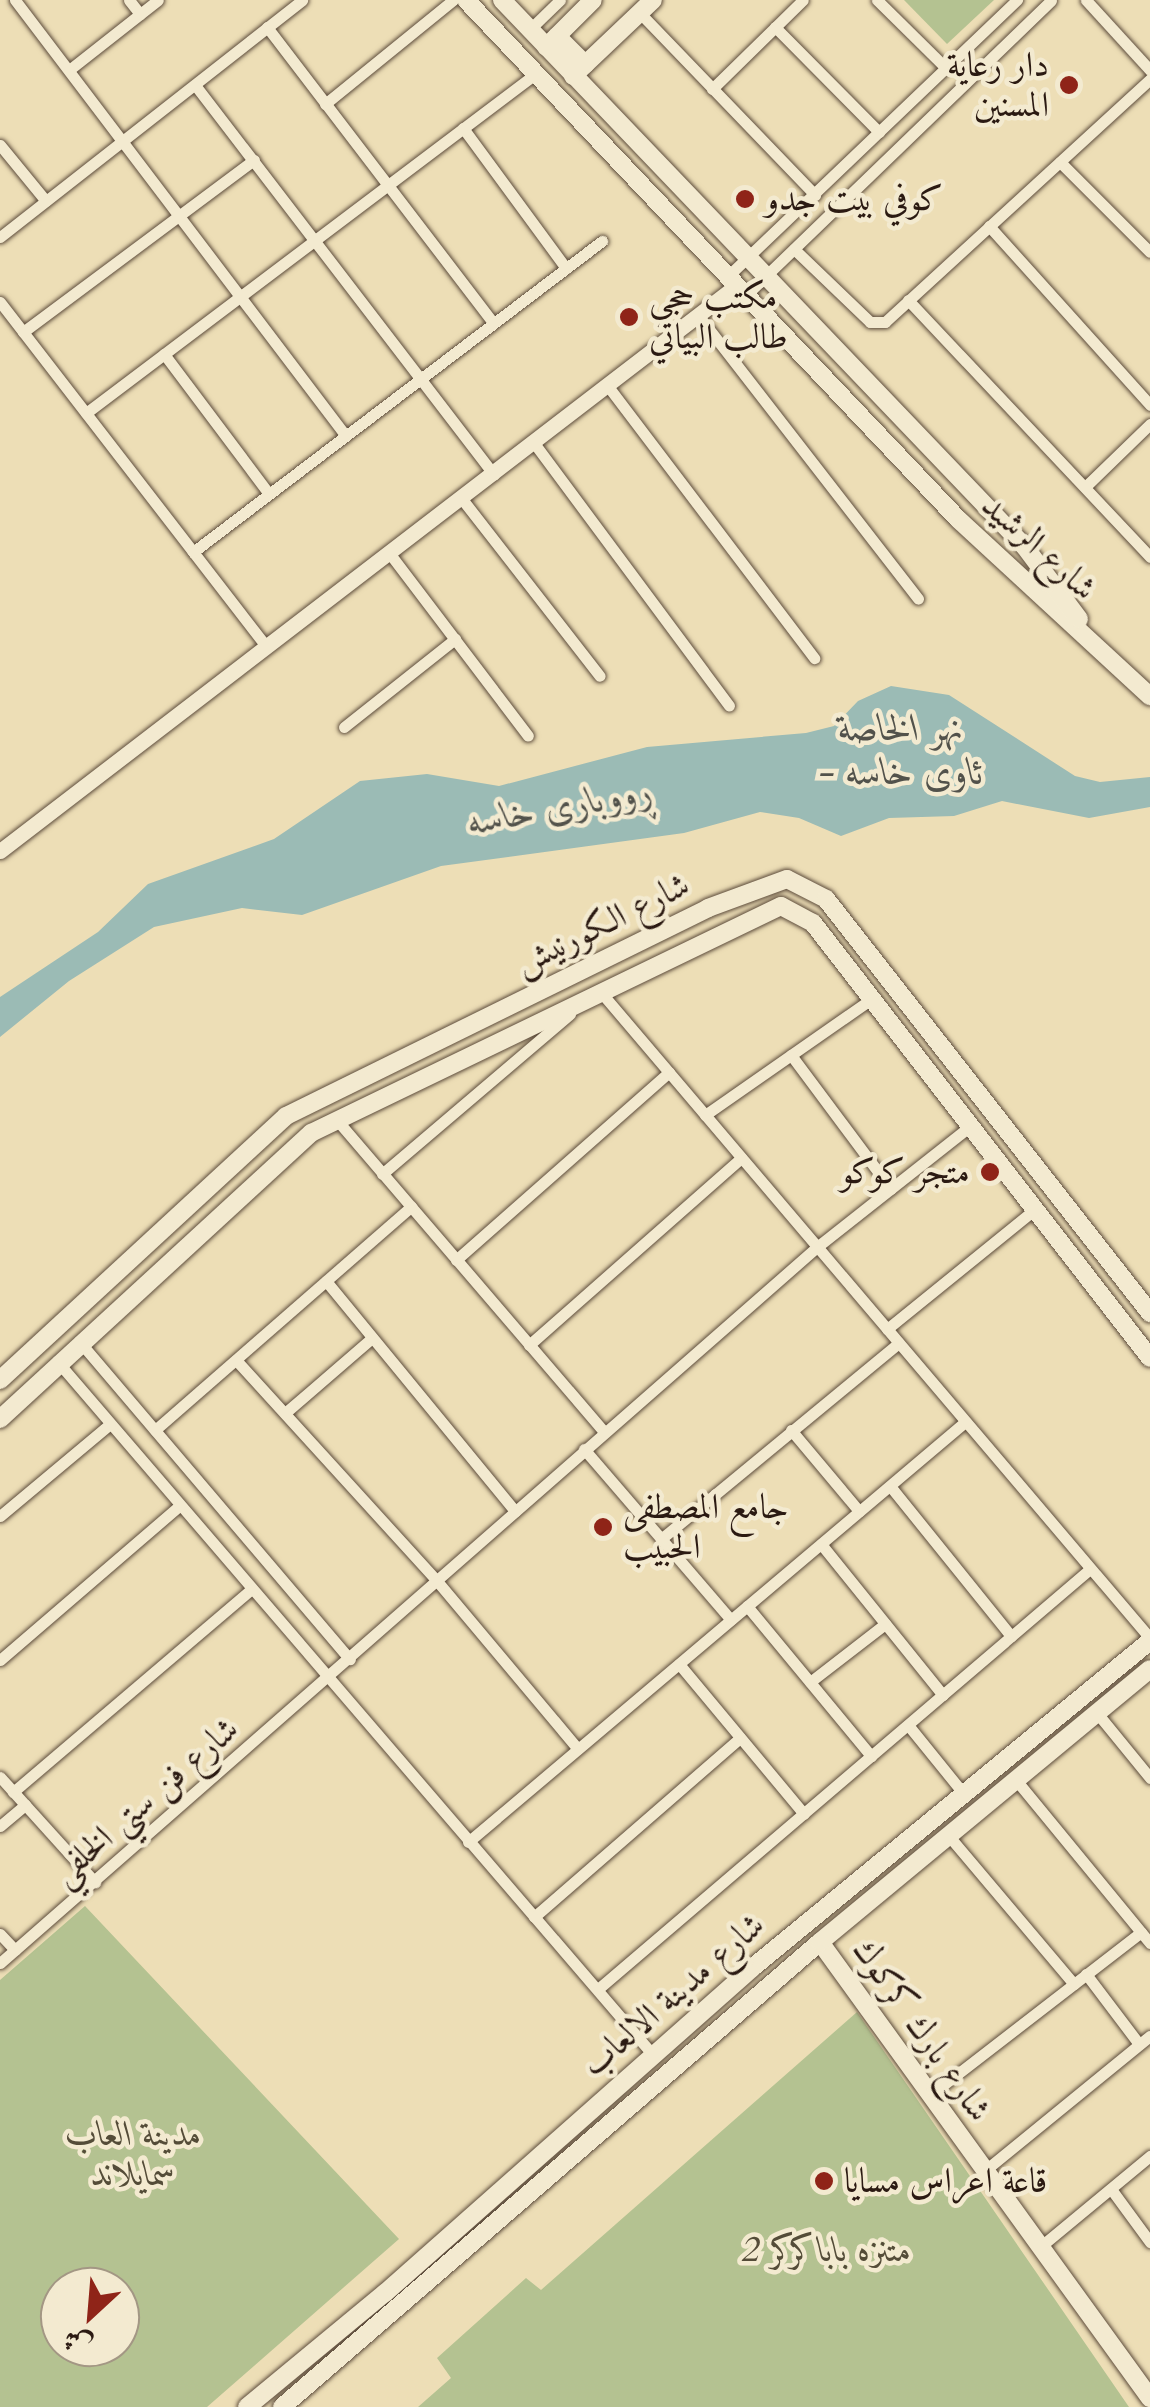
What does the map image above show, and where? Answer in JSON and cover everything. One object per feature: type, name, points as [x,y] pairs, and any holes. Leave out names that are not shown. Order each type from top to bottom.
[{"type":"main road","name":"شارع الرشيد","points":[[466,0],[1015,575],[1094,640]]},
{"type":"main road","name":"شارع الرشيد","points":[[502,0],[530,30],[551,41],[579,70],[764,278],[1024,547],[1094,640]]},
{"type":"main road","points":[[551,41],[593,0]]},
{"type":"main road","points":[[579,70],[646,6]]},
{"type":"main road","points":[[1094,640],[1150,696]]},
{"type":"main road","name":"شارع الكورنيش","points":[[0,1380],[286,1116],[708,908],[787,879],[826,900],[1150,1312]]},
{"type":"main road","name":"شارع الكورنيش","points":[[0,1419],[57,1361],[243,1193],[336,1120],[598,990],[781,906],[813,923],[1150,1358]]},
{"type":"main road","points":[[223,1172],[243,1193]]},
{"type":"main road","points":[[1092,1283],[1114,1267]]},
{"type":"main road","name":"شارع مدينة الالعاب","points":[[247,2407],[875,1866],[1150,1640]]},
{"type":"main road","name":"شارع مدينة الالعاب","points":[[282,2407],[820,1942],[1150,1669]]},
{"type":"main road","points":[[875,1866],[890,1884]]},
{"type":"main road","name":"شارع بارك كركوك","points":[[820,1942],[1150,2398]]},
{"type":"main road","points":[[578,2122],[594,2138]]},
{"type":"street","points":[[15,0],[346,436]]},
{"type":"street","points":[[128,0],[140,14]]},
{"type":"street","points":[[69,70],[158,0]]},
{"type":"street","points":[[0,237],[302,0]]},
{"type":"street","points":[[325,104],[453,0]]},
{"type":"street","points":[[530,30],[560,0]]},
{"type":"street","points":[[712,89],[803,0]]},
{"type":"street","points":[[877,0],[945,67]]},
{"type":"street","points":[[737,285],[747,259],[1017,0]]},
{"type":"street","points":[[0,851],[737,285],[764,278],[1051,0]]},
{"type":"street","points":[[794,249],[870,322],[885,322],[1149,78],[1086,0]]},
{"type":"street","points":[[646,6],[712,89],[814,195]]},
{"type":"street","points":[[268,27],[494,323]]},
{"type":"street","points":[[775,27],[879,132]]},
{"type":"street","points":[[86,412],[535,74]]},
{"type":"street","points":[[194,84],[494,475]]},
{"type":"street","points":[[463,128],[566,268]]},
{"type":"street","points":[[0,145],[46,201]]},
{"type":"street","points":[[24,332],[254,160]]},
{"type":"street","points":[[1060,162],[1150,252]]},
{"type":"street","points":[[826,183],[843,201]]},
{"type":"street","points":[[989,226],[1150,405]]},
{"type":"street","points":[[193,552],[602,241]]},
{"type":"street","points":[[908,300],[1150,557]]},
{"type":"street","points":[[0,302],[266,646]]},
{"type":"street","points":[[698,315],[918,599]]},
{"type":"street","points":[[164,354],[270,494]]},
{"type":"street","points":[[607,385],[814,658]]},
{"type":"street","points":[[1084,487],[1150,424]]},
{"type":"street","points":[[534,443],[729,706]]},
{"type":"street","points":[[462,499],[600,676]]},
{"type":"street","points":[[390,554],[528,736]]},
{"type":"street","points":[[344,727],[454,639]]},
{"type":"street","points":[[382,1174],[598,990],[1150,1640]]},
{"type":"street","points":[[705,1115],[873,998]]},
{"type":"street","points":[[791,1055],[892,1188]]},
{"type":"street","points":[[456,1260],[669,1072]]},
{"type":"street","points":[[336,1120],[604,1432]]},
{"type":"street","name":"شارع فن ستي الخلفي","points":[[0,1964],[818,1247],[970,1126]]},
{"type":"street","points":[[528,1345],[741,1158]]},
{"type":"street","points":[[155,1430],[411,1207]]},
{"type":"street","points":[[887,1329],[1034,1210]]},
{"type":"street","points":[[326,1282],[514,1512]]},
{"type":"street","points":[[285,1414],[372,1338]]},
{"type":"street","points":[[79,1341],[350,1659]]},
{"type":"street","points":[[661,1539],[899,1343]]},
{"type":"street","points":[[236,1360],[437,1581],[578,1749]]},
{"type":"street","points":[[57,1361],[326,1680],[653,2055]]},
{"type":"street","points":[[468,1842],[965,1422]]},
{"type":"street","points":[[0,1516],[110,1424]]},
{"type":"street","points":[[791,1430],[860,1511]]},
{"type":"street","points":[[584,1450],[731,1620]]},
{"type":"street","points":[[890,1486],[1012,1636]]},
{"type":"street","points":[[0,1660],[179,1506]]},
{"type":"street","points":[[820,1544],[943,1694]]},
{"type":"street","points":[[598,1989],[1090,1569]]},
{"type":"street","points":[[13,1792],[250,1590]]},
{"type":"street","points":[[747,1606],[871,1756]]},
{"type":"street","points":[[810,1682],[885,1624]]},
{"type":"street","points":[[679,1664],[804,1814]]},
{"type":"street","points":[[1096,1713],[1150,1778]]},
{"type":"street","points":[[908,1724],[964,1793]]},
{"type":"street","points":[[534,1916],[740,1738]]},
{"type":"street","points":[[0,1777],[95,1882]]},
{"type":"street","points":[[1016,1780],[1150,1944]]},
{"type":"street","points":[[0,1826],[26,1805]]},
{"type":"street","points":[[948,1836],[1074,1984]]},
{"type":"street","points":[[929,2096],[1141,1932]]},
{"type":"street","points":[[0,1934],[15,1950]]},
{"type":"street","points":[[983,2172],[1145,2040],[1086,1974]]},
{"type":"street","points":[[1040,2248],[1150,2156]]},
{"type":"street","points":[[1111,2189],[1150,2242]]},
{"type":"green space","points":[[904,0],[994,0],[947,44]]},
{"type":"green space","name":"مدينة العاب سمايلاند","points":[[85,1906],[399,2239],[207,2407],[0,2407],[0,1980]]},
{"type":"green space","name":"متنزه باباكركر 2","points":[[857,2012],[1129,2407],[418,2407],[451,2378],[437,2358],[526,2278],[541,2290]]},
{"type":"water","name":"نهر الخاصة - ئاوی خاسە","points":[[891,686],[949,695],[1075,776],[1100,782],[1150,777],[1150,807],[1089,818],[1002,801],[954,816],[889,818],[841,836],[799,818],[760,812],[684,833],[441,866],[302,915],[242,908],[154,927],[69,981],[0,1037],[0,997],[98,932],[148,884],[274,839],[360,781],[427,774],[499,786],[647,747],[806,733],[834,726],[858,701]]},
{"type":"place","name":"دار رعاية المسنين","points":[[1069,85]]},
{"type":"place","name":"كوفي بيت جدو","points":[[745,199]]},
{"type":"place","name":"مكتب حجي طالب البياتي","points":[[629,317]]},
{"type":"place","name":"متجر كوكو","points":[[990,1172]]},
{"type":"place","name":"جامع المصطفى الحبيب","points":[[603,1527]]},
{"type":"place","name":"قاعة اعراس مسايا","points":[[824,2181]]},
{"type":"water label","name":"ڕووباری خاسە","points":[[560,807]]}]
